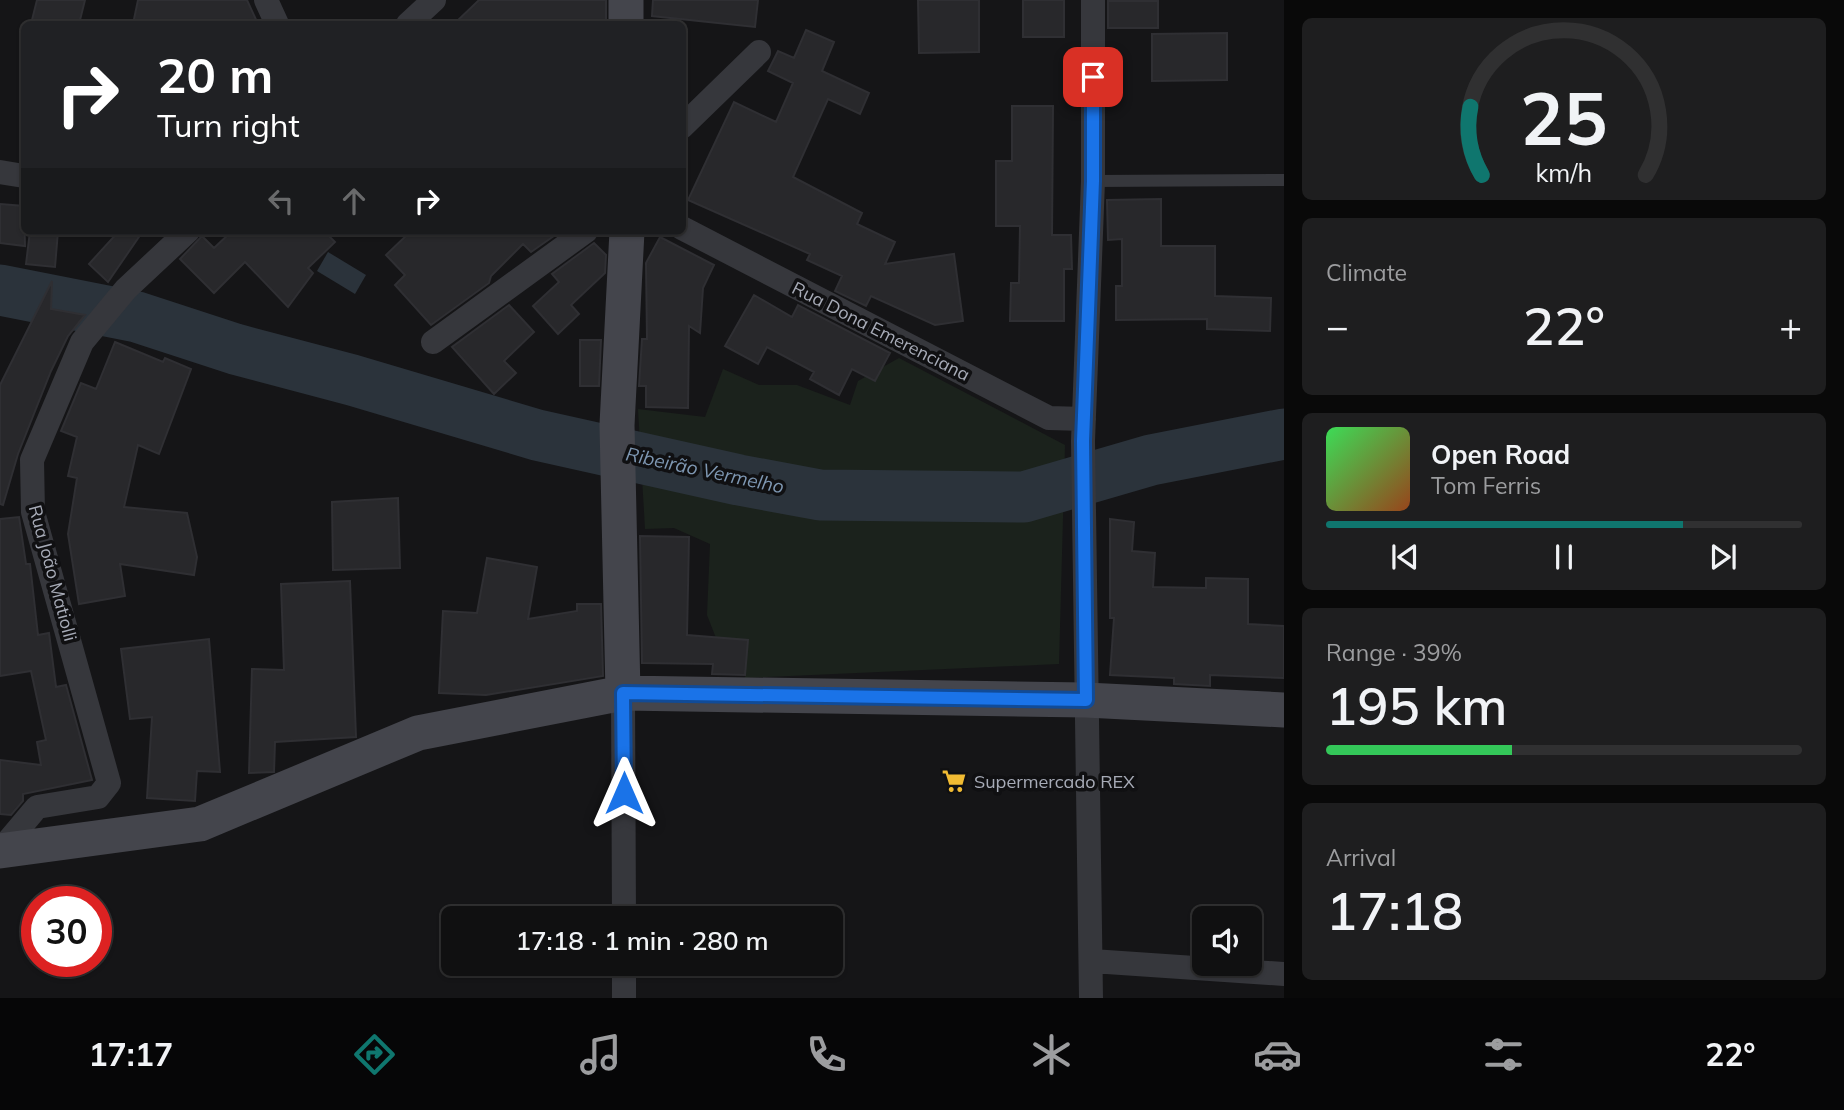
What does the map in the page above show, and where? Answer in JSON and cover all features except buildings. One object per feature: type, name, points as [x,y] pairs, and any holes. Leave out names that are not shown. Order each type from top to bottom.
[{"type":"main road","points":[[626,0],[626,21]]},
{"type":"main road","points":[[623,693],[617,425],[627,235]]},
{"type":"main road","points":[[0,851],[200,824],[418,733],[623,693],[1086,700],[1284,710]]},
{"type":"street","points":[[267,0],[276,21]]},
{"type":"street","points":[[411,21],[434,0]]},
{"type":"street","points":[[1091,998],[1084,430],[1093,181],[1093,0]]},
{"type":"street","points":[[686,123],[759,52]]},
{"type":"street","points":[[0,172],[21,176]]},
{"type":"street","name":"Rua Dona Emerenciana","points":[[686,230],[1049,418],[1084,430]]},
{"type":"street","name":"Rua João Matiolli","points":[[0,851],[37,807],[98,797],[109,783],[33,512],[32,460],[82,342],[126,289],[184,235]]},
{"type":"street","points":[[433,342],[580,235]]},
{"type":"street","points":[[623,693],[624,906]]},
{"type":"street","points":[[1092,961],[1284,974]]},
{"type":"street","points":[[624,976],[624,998]]},
{"type":"lane","points":[[1093,181],[1284,180]]},
{"type":"shaded area","points":[[328,252],[366,275],[355,294],[317,271]]},
{"type":"shaded area","points":[[899,358],[1065,445],[1059,664],[745,678],[748,641],[716,638],[707,615],[710,544],[674,528],[645,529],[638,409],[705,417],[723,369],[759,385],[797,385],[850,405],[858,381]]},
{"type":"waterway","name":"Ribeirão Vermelho","points":[[0,290],[137,317],[235,349],[352,380],[537,435],[739,480],[820,495],[1024,497],[1151,460],[1284,434]]},
{"type":"place","name":"Supermercado REX","points":[[954,781]]},
{"type":"route","points":[[624,793],[623,693],[1086,700],[1083,441],[1093,181],[1093,77]]}]
